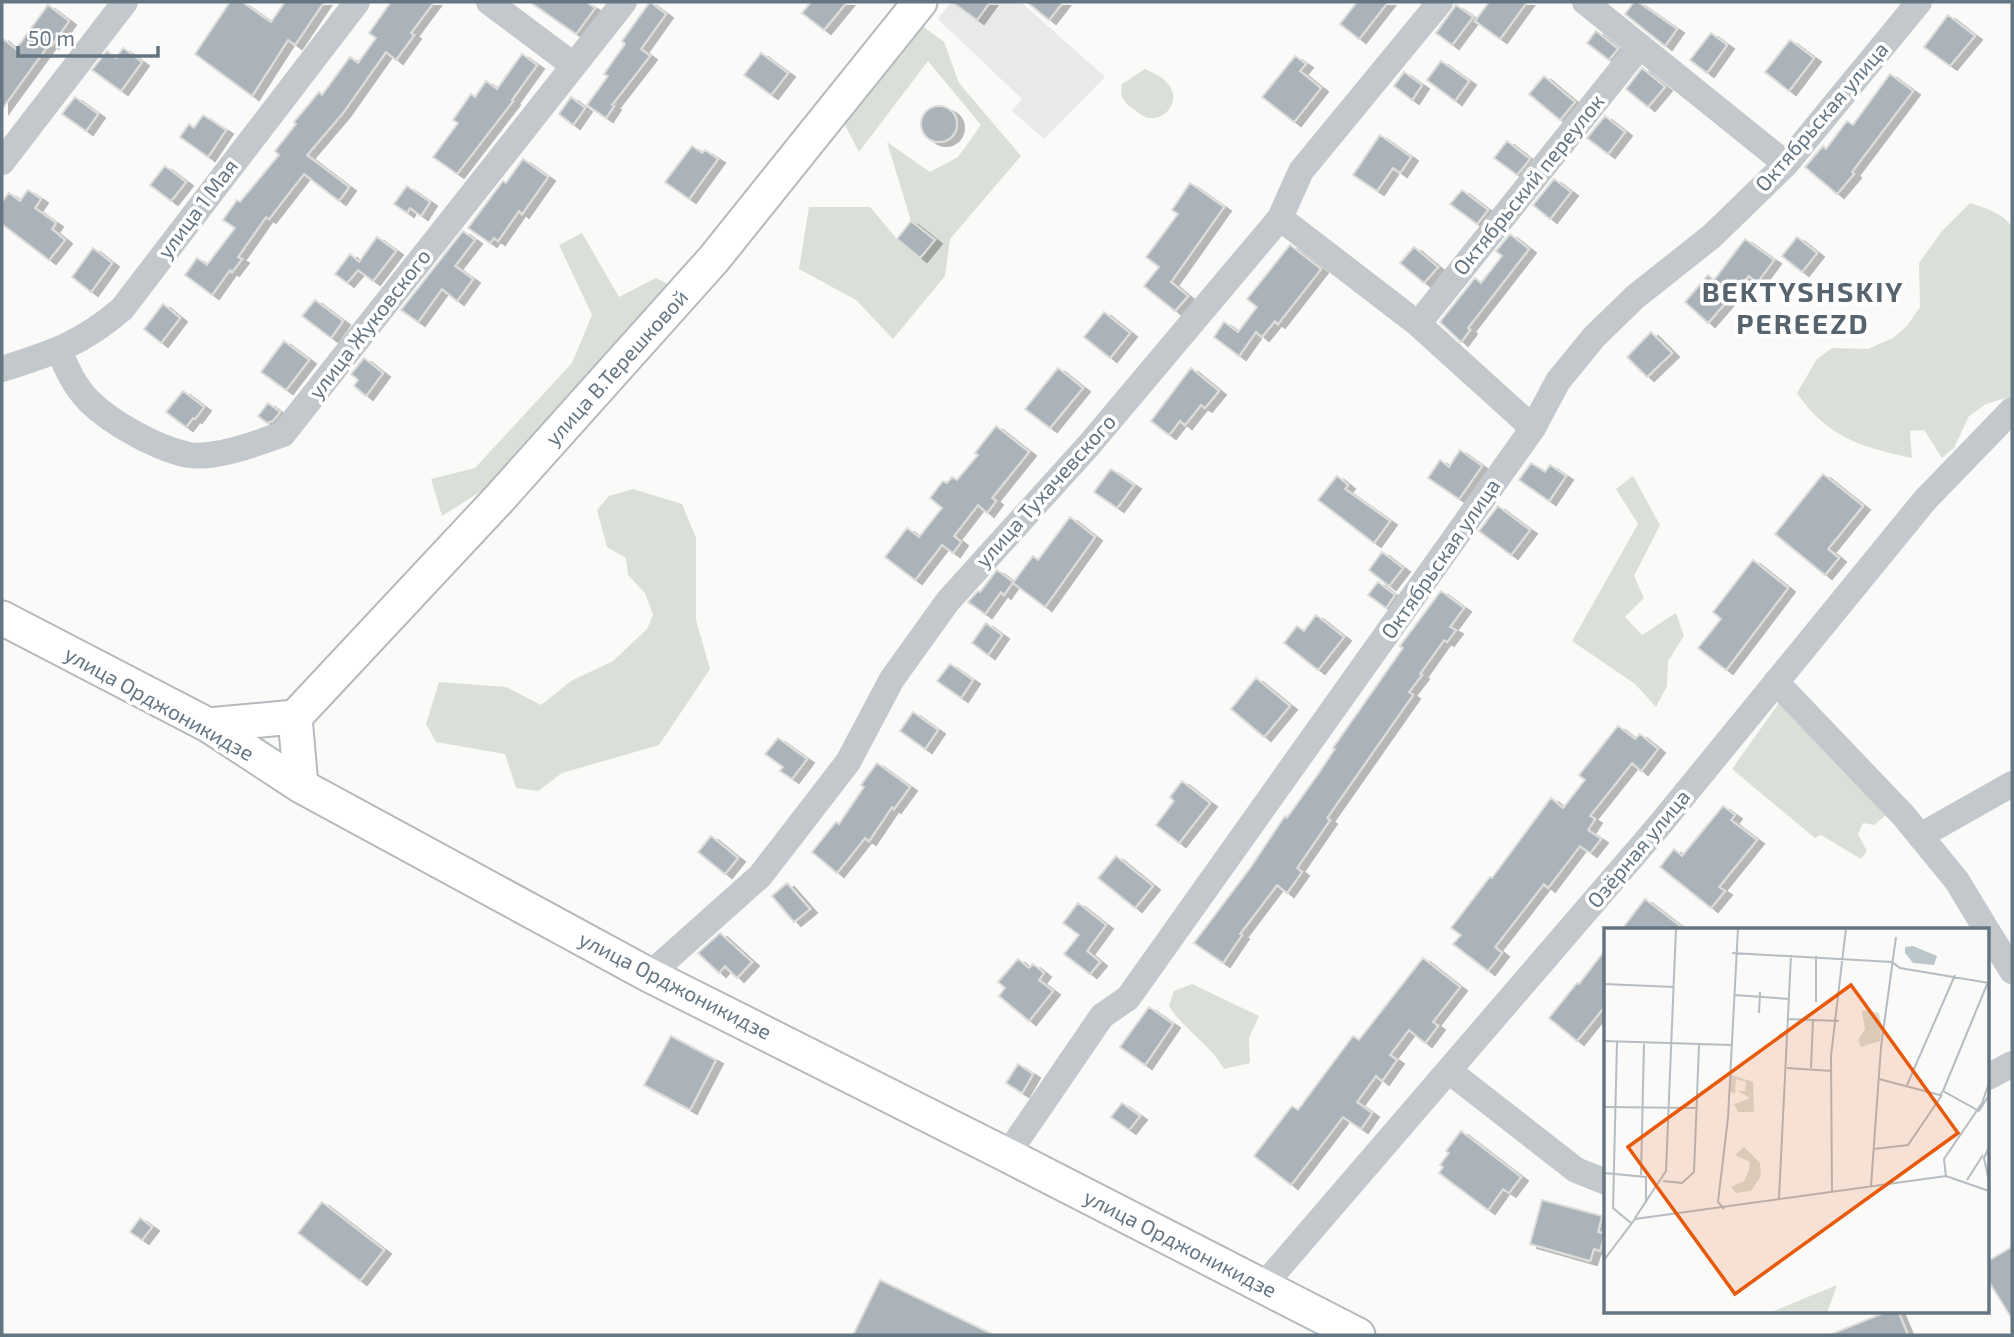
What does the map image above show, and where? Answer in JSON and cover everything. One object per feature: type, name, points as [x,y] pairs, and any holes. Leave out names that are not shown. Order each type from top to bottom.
[{"type":"main road","name":"улица В.Терешковой","points":[[295,717],[498,500],[713,260],[920,2]]},
{"type":"main road","name":"улица Орджоникидзе","points":[[2,618],[208,726],[301,786],[649,975],[1359,1335]]},
{"type":"main road","points":[[208,726],[295,717],[301,786]]},
{"type":"street","points":[[2,162],[125,2]]},
{"type":"street","name":"улица 1 Мая","points":[[2,369],[58,351],[95,332],[122,309],[357,2]]},
{"type":"street","points":[[489,2],[573,65]]},
{"type":"street","name":"улица Жуковского","points":[[58,351],[71,378],[90,402],[132,432],[162,446],[190,455],[202,454],[237,450],[283,434],[624,2]]},
{"type":"street","name":"улица Тухачевского","points":[[649,975],[760,876],[848,762],[892,679],[948,601],[1089,445],[1280,218],[1301,171],[1440,2]]},
{"type":"street","points":[[1585,2],[1786,164]]},
{"type":"street","name":"Октябрьская улица","points":[[1007,1155],[1102,1016],[1128,998],[1533,428],[1558,381],[1594,337],[1635,297],[1713,236],[1786,164],[1919,2]]},
{"type":"street","name":"Октябрьский переулок","points":[[1418,324],[1640,46]]},
{"type":"street","points":[[1280,218],[1418,324],[1533,428]]},
{"type":"street","name":"Озёрная улица","points":[[1263,1286],[1658,827],[1925,500],[2012,410]]},
{"type":"street","points":[[1776,682],[1836,743],[1920,836],[1957,881],[1986,928]]},
{"type":"street","points":[[1920,836],[2012,784]]},
{"type":"street","points":[[1990,935],[2012,971]]},
{"type":"street","points":[[1990,1076],[2012,1064]]},
{"type":"street","points":[[1448,1071],[1576,1170],[1604,1181]]},
{"type":"shaded area","points":[[951,2],[1021,2],[1105,77],[1044,139],[1012,111],[1022,99],[938,19]]},
{"type":"shaded area","points":[[913,19],[944,42],[959,83],[1021,156],[950,239],[945,276],[893,339],[856,300],[799,269],[809,207],[870,207],[897,239],[920,258],[934,241],[911,221],[887,142],[930,172],[958,157],[981,125],[928,61],[859,152],[837,110]]},
{"type":"shaded area","points":[[1145,69],[1158,75],[1172,90],[1171,107],[1156,118],[1142,116],[1122,95],[1122,84]]},
{"type":"shaded area","points":[[1970,203],[1999,215],[2012,227],[2012,396],[1986,404],[1969,416],[1954,448],[1942,458],[1924,430],[1910,431],[1912,458],[1877,450],[1847,438],[1821,421],[1797,393],[1817,359],[1832,348],[1868,349],[1893,338],[1907,326],[1920,307],[1919,263],[1942,231]]},
{"type":"shaded area","points":[[582,233],[619,297],[656,278],[675,288],[505,476],[442,516],[431,479],[475,468],[572,363],[592,315],[559,245]]},
{"type":"shaded area","points":[[1633,476],[1660,525],[1634,576],[1644,598],[1625,617],[1642,635],[1676,613],[1684,636],[1668,661],[1667,686],[1656,707],[1635,684],[1572,641],[1638,524],[1616,489]]},
{"type":"shaded area","points":[[633,489],[682,504],[696,538],[696,620],[710,669],[659,745],[562,773],[538,791],[516,788],[505,754],[436,742],[426,724],[439,682],[506,687],[541,705],[571,681],[613,661],[647,629],[653,615],[645,593],[628,575],[626,558],[607,547],[597,510],[609,496]]},
{"type":"shaded area","points":[[1781,700],[1891,811],[1874,825],[1863,823],[1858,834],[1867,851],[1861,859],[1821,835],[1815,838],[1732,769]]},
{"type":"shaded area","points":[[1192,984],[1259,1016],[1249,1038],[1250,1063],[1224,1069],[1212,1052],[1175,1015],[1169,1006],[1174,991]]},
{"type":"building","points":[[230,2],[242,2],[271,22],[285,2],[324,2],[295,45],[288,40],[252,96],[195,54]]},
{"type":"building","points":[[391,2],[434,2],[411,33],[414,35],[396,60],[386,52],[343,113],[307,155],[349,187],[339,201],[304,174],[269,219],[266,217],[238,257],[242,259],[232,272],[230,270],[212,295],[185,275],[197,258],[207,265],[235,228],[223,220],[237,200],[240,202],[279,155],[275,151],[296,124],[294,122],[319,92],[322,95],[350,57],[358,63],[376,38],[369,33]]},
{"type":"building","points":[[530,2],[586,2],[595,8],[576,34]]},
{"type":"building","points":[[650,2],[666,14],[641,49],[650,56],[612,105],[614,106],[606,118],[587,105],[608,76],[604,74],[625,44],[622,41]]},
{"type":"building","points":[[811,2],[847,2],[824,30],[802,13]]},
{"type":"building","points":[[952,2],[990,2],[977,20]]},
{"type":"building","points":[[1027,2],[1063,2],[1049,20]]},
{"type":"building","points":[[1357,2],[1388,2],[1359,39],[1340,24]]},
{"type":"building","points":[[1489,2],[1527,2],[1500,39],[1475,21]]},
{"type":"building","points":[[1634,2],[1638,2],[1677,29],[1665,46],[1625,14]]},
{"type":"building","points":[[48,5],[69,21],[2,109],[2,38],[16,49]]},
{"type":"building","points":[[1456,5],[1473,17],[1452,45],[1436,33]]},
{"type":"building","points":[[1948,15],[1975,36],[1950,66],[1924,47]]},
{"type":"building","points":[[1596,31],[1618,49],[1609,60],[1587,43]]},
{"type":"building","points":[[1711,33],[1727,45],[1707,73],[1690,60]]},
{"type":"building","points":[[1790,40],[1814,58],[1789,91],[1765,72]]},
{"type":"building","points":[[123,48],[142,62],[121,91],[92,70],[107,51],[116,58]]},
{"type":"building","points":[[761,53],[788,73],[771,95],[744,75]]},
{"type":"building","points":[[522,54],[537,65],[457,174],[433,157],[458,123],[453,120],[471,94],[475,97],[486,81],[497,89]]},
{"type":"building","points":[[1295,56],[1306,64],[1300,71],[1321,88],[1294,122],[1262,97]]},
{"type":"building","points":[[1441,61],[1469,81],[1455,101],[1427,80]]},
{"type":"building","points":[[1642,68],[1665,87],[1648,107],[1626,89]]},
{"type":"building","points":[[1404,72],[1422,85],[1412,100],[1394,86]]},
{"type":"building","points":[[1890,74],[1913,91],[1837,194],[1805,167],[1823,146],[1826,149],[1847,121],[1853,125]]},
{"type":"building","points":[[1544,76],[1575,102],[1560,120],[1529,94]]},
{"type":"building","points":[[75,97],[98,114],[86,131],[62,114]]},
{"type":"building","points":[[571,97],[585,108],[573,125],[559,114]]},
{"type":"building","points":[[939,106],[952,111],[957,124],[952,137],[939,142],[926,137],[921,124],[926,111]]},
{"type":"building","points":[[203,115],[226,130],[208,157],[180,137],[189,124],[194,128]]},
{"type":"building","points":[[1605,116],[1625,132],[1608,154],[1587,138]]},
{"type":"building","points":[[1380,135],[1411,157],[1400,173],[1393,168],[1377,191],[1353,175]]},
{"type":"building","points":[[1507,141],[1530,159],[1517,175],[1494,158]]},
{"type":"building","points":[[692,146],[702,153],[705,150],[718,159],[689,199],[665,182]]},
{"type":"building","points":[[523,159],[548,177],[522,214],[519,211],[498,241],[494,238],[490,243],[468,228]]},
{"type":"building","points":[[165,166],[186,182],[171,201],[150,185]]},
{"type":"building","points":[[1554,179],[1571,192],[1550,219],[1533,205]]},
{"type":"building","points":[[1190,183],[1224,207],[1171,282],[1188,296],[1175,311],[1144,286],[1159,267],[1146,257],[1178,214],[1172,210]]},
{"type":"building","points":[[407,186],[430,202],[421,216],[410,208],[407,213],[394,204]]},
{"type":"building","points":[[28,190],[41,199],[35,208],[56,223],[52,229],[65,240],[49,260],[2,224],[2,202],[9,193],[20,201]]},
{"type":"building","points":[[1462,190],[1488,210],[1477,224],[1450,204]]},
{"type":"building","points":[[911,221],[935,240],[920,258],[897,239]]},
{"type":"building","points":[[463,231],[475,240],[455,266],[473,279],[457,301],[442,289],[418,322],[401,310]]},
{"type":"building","points":[[1510,234],[1529,249],[1468,328],[1470,330],[1461,342],[1440,322],[1475,278],[1481,283],[1502,256],[1496,251]]},
{"type":"building","points":[[377,237],[396,251],[373,281],[358,270],[347,283],[335,274],[350,254],[359,262]]},
{"type":"building","points":[[1797,237],[1817,253],[1802,272],[1782,256]]},
{"type":"building","points":[[1745,239],[1774,260],[1757,283],[1749,276],[1708,323],[1685,302],[1708,275],[1714,280]]},
{"type":"building","points":[[1290,245],[1321,269],[1278,324],[1275,321],[1262,337],[1256,332],[1239,356],[1214,337],[1224,322],[1238,332],[1257,307],[1247,299]]},
{"type":"building","points":[[1414,247],[1438,267],[1424,283],[1400,263]]},
{"type":"building","points":[[93,248],[112,263],[91,292],[72,277]]},
{"type":"building","points":[[315,300],[343,321],[331,338],[302,316]]},
{"type":"building","points":[[163,304],[180,318],[161,343],[144,329]]},
{"type":"building","points":[[1104,312],[1130,333],[1110,358],[1084,337]]},
{"type":"building","points":[[1651,332],[1672,353],[1647,377],[1627,357]]},
{"type":"building","points":[[284,341],[309,360],[286,390],[261,372]]},
{"type":"building","points":[[364,358],[383,373],[366,396],[354,386],[358,380],[351,374]]},
{"type":"building","points":[[1058,368],[1083,388],[1050,428],[1025,409]]},
{"type":"building","points":[[1191,368],[1219,391],[1205,408],[1201,405],[1185,425],[1180,421],[1169,435],[1151,421]]},
{"type":"building","points":[[183,391],[204,407],[186,427],[166,412]]},
{"type":"building","points":[[268,403],[280,412],[273,421],[267,423],[258,416]]},
{"type":"building","points":[[996,426],[1029,452],[992,498],[996,501],[987,513],[978,505],[954,536],[961,542],[953,553],[942,545],[915,580],[885,557],[907,528],[919,537],[942,508],[930,498],[943,481],[947,483],[952,477],[957,480],[978,455],[975,453]]},
{"type":"building","points":[[1460,450],[1482,466],[1459,499],[1428,478],[1440,460],[1449,467]]},
{"type":"building","points":[[1531,463],[1545,472],[1550,465],[1566,476],[1549,501],[1519,480]]},
{"type":"building","points":[[1111,469],[1134,485],[1117,508],[1094,492]]},
{"type":"building","points":[[1823,474],[1863,506],[1828,549],[1839,558],[1825,575],[1775,534]]},
{"type":"building","points":[[1337,476],[1348,485],[1345,489],[1390,521],[1374,543],[1318,500]]},
{"type":"building","points":[[1498,506],[1530,530],[1511,555],[1479,531]]},
{"type":"building","points":[[1070,517],[1095,537],[1045,607],[1013,583],[1033,556],[1038,560]]},
{"type":"building","points":[[1382,552],[1403,568],[1389,586],[1369,570]]},
{"type":"building","points":[[1753,560],[1788,588],[1726,670],[1698,648],[1721,619],[1713,612]]},
{"type":"building","points":[[997,570],[1013,582],[1004,595],[1001,592],[985,614],[968,602],[980,592]]},
{"type":"building","points":[[1378,582],[1395,595],[1386,608],[1368,595]]},
{"type":"building","points":[[1441,591],[1464,608],[1450,627],[1456,630],[1447,642],[1444,640],[1420,674],[1422,675],[1409,692],[1413,695],[1327,818],[1330,820],[1297,868],[1302,872],[1287,893],[1277,885],[1240,934],[1242,935],[1223,963],[1194,943],[1319,773],[1335,749],[1333,748],[1403,648],[1400,646]]},
{"type":"building","points":[[1316,615],[1344,637],[1318,670],[1284,643],[1297,626],[1304,631]]},
{"type":"building","points":[[986,623],[1002,635],[988,655],[972,643]]},
{"type":"building","points":[[950,664],[973,680],[961,698],[937,681]]},
{"type":"building","points":[[1256,678],[1290,706],[1264,737],[1231,709]]},
{"type":"building","points":[[913,712],[938,730],[925,749],[900,731]]},
{"type":"building","points":[[1618,726],[1635,739],[1640,734],[1658,749],[1641,771],[1632,763],[1590,816],[1595,819],[1588,830],[1601,839],[1590,853],[1580,846],[1548,888],[1544,884],[1495,947],[1502,953],[1488,971],[1453,944],[1461,935],[1451,928],[1551,798],[1563,808],[1585,780],[1579,775]]},
{"type":"building","points":[[778,738],[807,759],[792,779],[780,771],[783,767],[765,754]]},
{"type":"building","points":[[877,763],[910,787],[894,809],[892,807],[869,841],[865,838],[837,873],[812,852],[836,822],[839,824]]},
{"type":"building","points":[[1182,781],[1210,803],[1179,843],[1156,825],[1174,801],[1170,797]]},
{"type":"building","points":[[1723,806],[1735,815],[1731,820],[1757,840],[1719,887],[1725,891],[1711,908],[1660,867],[1674,849],[1682,856]]},
{"type":"building","points":[[711,836],[738,858],[725,874],[698,852]]},
{"type":"building","points":[[1116,856],[1153,886],[1135,908],[1098,878]]},
{"type":"building","points":[[787,883],[810,909],[794,922],[772,896]]},
{"type":"building","points":[[1645,899],[1683,928],[1623,928]]},
{"type":"building","points":[[1078,903],[1106,925],[1087,951],[1100,962],[1090,974],[1064,954],[1079,935],[1063,923]]},
{"type":"building","points":[[720,933],[752,962],[737,978],[725,966],[719,973],[698,953]]},
{"type":"building","points":[[1604,952],[1604,1007],[1577,1041],[1549,1018],[1577,983],[1579,984]]},
{"type":"building","points":[[1423,958],[1460,987],[1433,1022],[1438,1026],[1425,1043],[1409,1030],[1390,1055],[1397,1060],[1382,1081],[1376,1076],[1357,1102],[1372,1113],[1361,1129],[1343,1117],[1291,1185],[1254,1156],[1292,1106],[1298,1110],[1353,1036],[1359,1040]]},
{"type":"building","points":[[1018,959],[1029,968],[1033,964],[1044,973],[1039,980],[1053,991],[1029,1021],[999,996],[1005,988],[998,982]]},
{"type":"building","points":[[1149,1007],[1173,1024],[1145,1065],[1120,1047]]},
{"type":"building","points":[[671,1036],[716,1060],[690,1110],[644,1085]]},
{"type":"building","points":[[1018,1064],[1033,1074],[1022,1093],[1006,1083]]},
{"type":"building","points":[[1122,1103],[1140,1116],[1129,1130],[1111,1117]]},
{"type":"building","points":[[1461,1131],[1521,1177],[1509,1193],[1503,1189],[1488,1210],[1439,1173],[1443,1167],[1440,1165],[1449,1153],[1446,1151]]},
{"type":"building","points":[[1542,1200],[1602,1216],[1598,1232],[1604,1234],[1604,1237],[1600,1251],[1594,1249],[1590,1261],[1530,1244]]},
{"type":"building","points":[[322,1202],[384,1250],[360,1281],[298,1233]]},
{"type":"building","points":[[140,1218],[152,1227],[142,1240],[130,1232]]},
{"type":"building","points":[[2012,1247],[2012,1319],[1990,1283],[1990,1260]]},
{"type":"building","points":[[880,1280],[994,1335],[853,1335]]},
{"type":"building","points":[[1886,1312],[1898,1312],[1908,1335],[1829,1335]]},
{"type":"district","name":"BEKTYSHSKIY PEREEZD","points":[[1803,308]]}]
